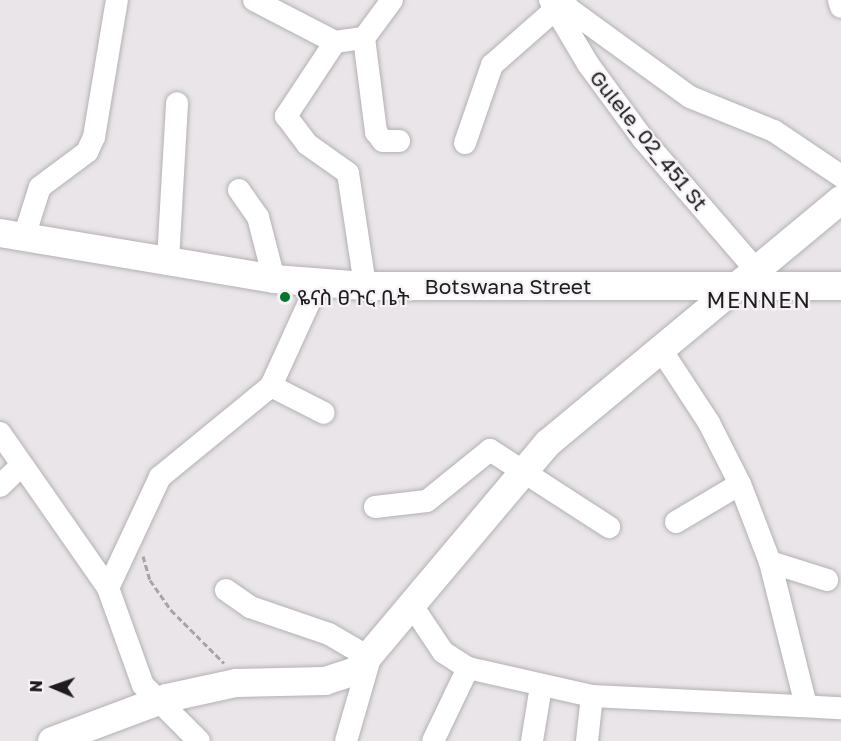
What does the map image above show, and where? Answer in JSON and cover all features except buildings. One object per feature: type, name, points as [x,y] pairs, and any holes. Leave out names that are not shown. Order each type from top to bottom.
[{"type":"main road","points":[[52,741],[157,700],[236,683],[325,681],[356,671],[370,658],[413,607],[523,471],[660,348],[749,280],[841,200]]},
{"type":"main road","name":"Botswana Street","points":[[12,235],[274,279],[365,286],[749,280],[841,286]]},
{"type":"street","points":[[12,235],[40,186],[87,152],[94,137],[117,0]]},
{"type":"street","points":[[254,0],[335,42],[364,38]]},
{"type":"street","points":[[392,0],[364,38],[376,132],[383,141],[399,141]]},
{"type":"street","points":[[838,0],[841,7]]},
{"type":"street","points":[[465,143],[492,65],[559,3],[690,98],[774,131],[841,176]]},
{"type":"street","name":"Gulele_02_451 St","points":[[559,3],[643,139],[749,280]]},
{"type":"street","points":[[335,42],[286,116],[307,144],[348,173],[365,286]]},
{"type":"street","points":[[168,260],[177,103]]},
{"type":"street","points":[[239,190],[258,217],[274,279]]},
{"type":"street","points":[[108,588],[160,477],[271,386],[318,283]]},
{"type":"street","points":[[660,348],[709,423],[740,484],[770,562],[807,705]]},
{"type":"street","points":[[271,386],[324,413]]},
{"type":"street","points":[[0,433],[108,588],[132,663],[157,700],[199,741]]},
{"type":"street","points":[[375,507],[427,501],[490,450],[609,527]]},
{"type":"street","points":[[0,486],[22,465]]},
{"type":"street","points":[[676,522],[740,484]]},
{"type":"street","points":[[770,562],[826,580]]},
{"type":"street","points":[[226,590],[250,607],[329,634],[370,658],[346,741]]},
{"type":"street","points":[[413,607],[442,651],[468,668],[541,686],[592,696],[841,708]]},
{"type":"street","points":[[433,741],[468,668]]},
{"type":"street","points":[[532,741],[541,686]]},
{"type":"street","points":[[587,741],[592,696]]},
{"type":"path","points":[[135,527],[150,580],[183,626],[218,655],[236,683]]},
{"type":"place","name":"ዬናስ ፀጉር ቤት","points":[[285,297]]},
{"type":"district","name":"MENNEN","points":[[759,300]]}]
